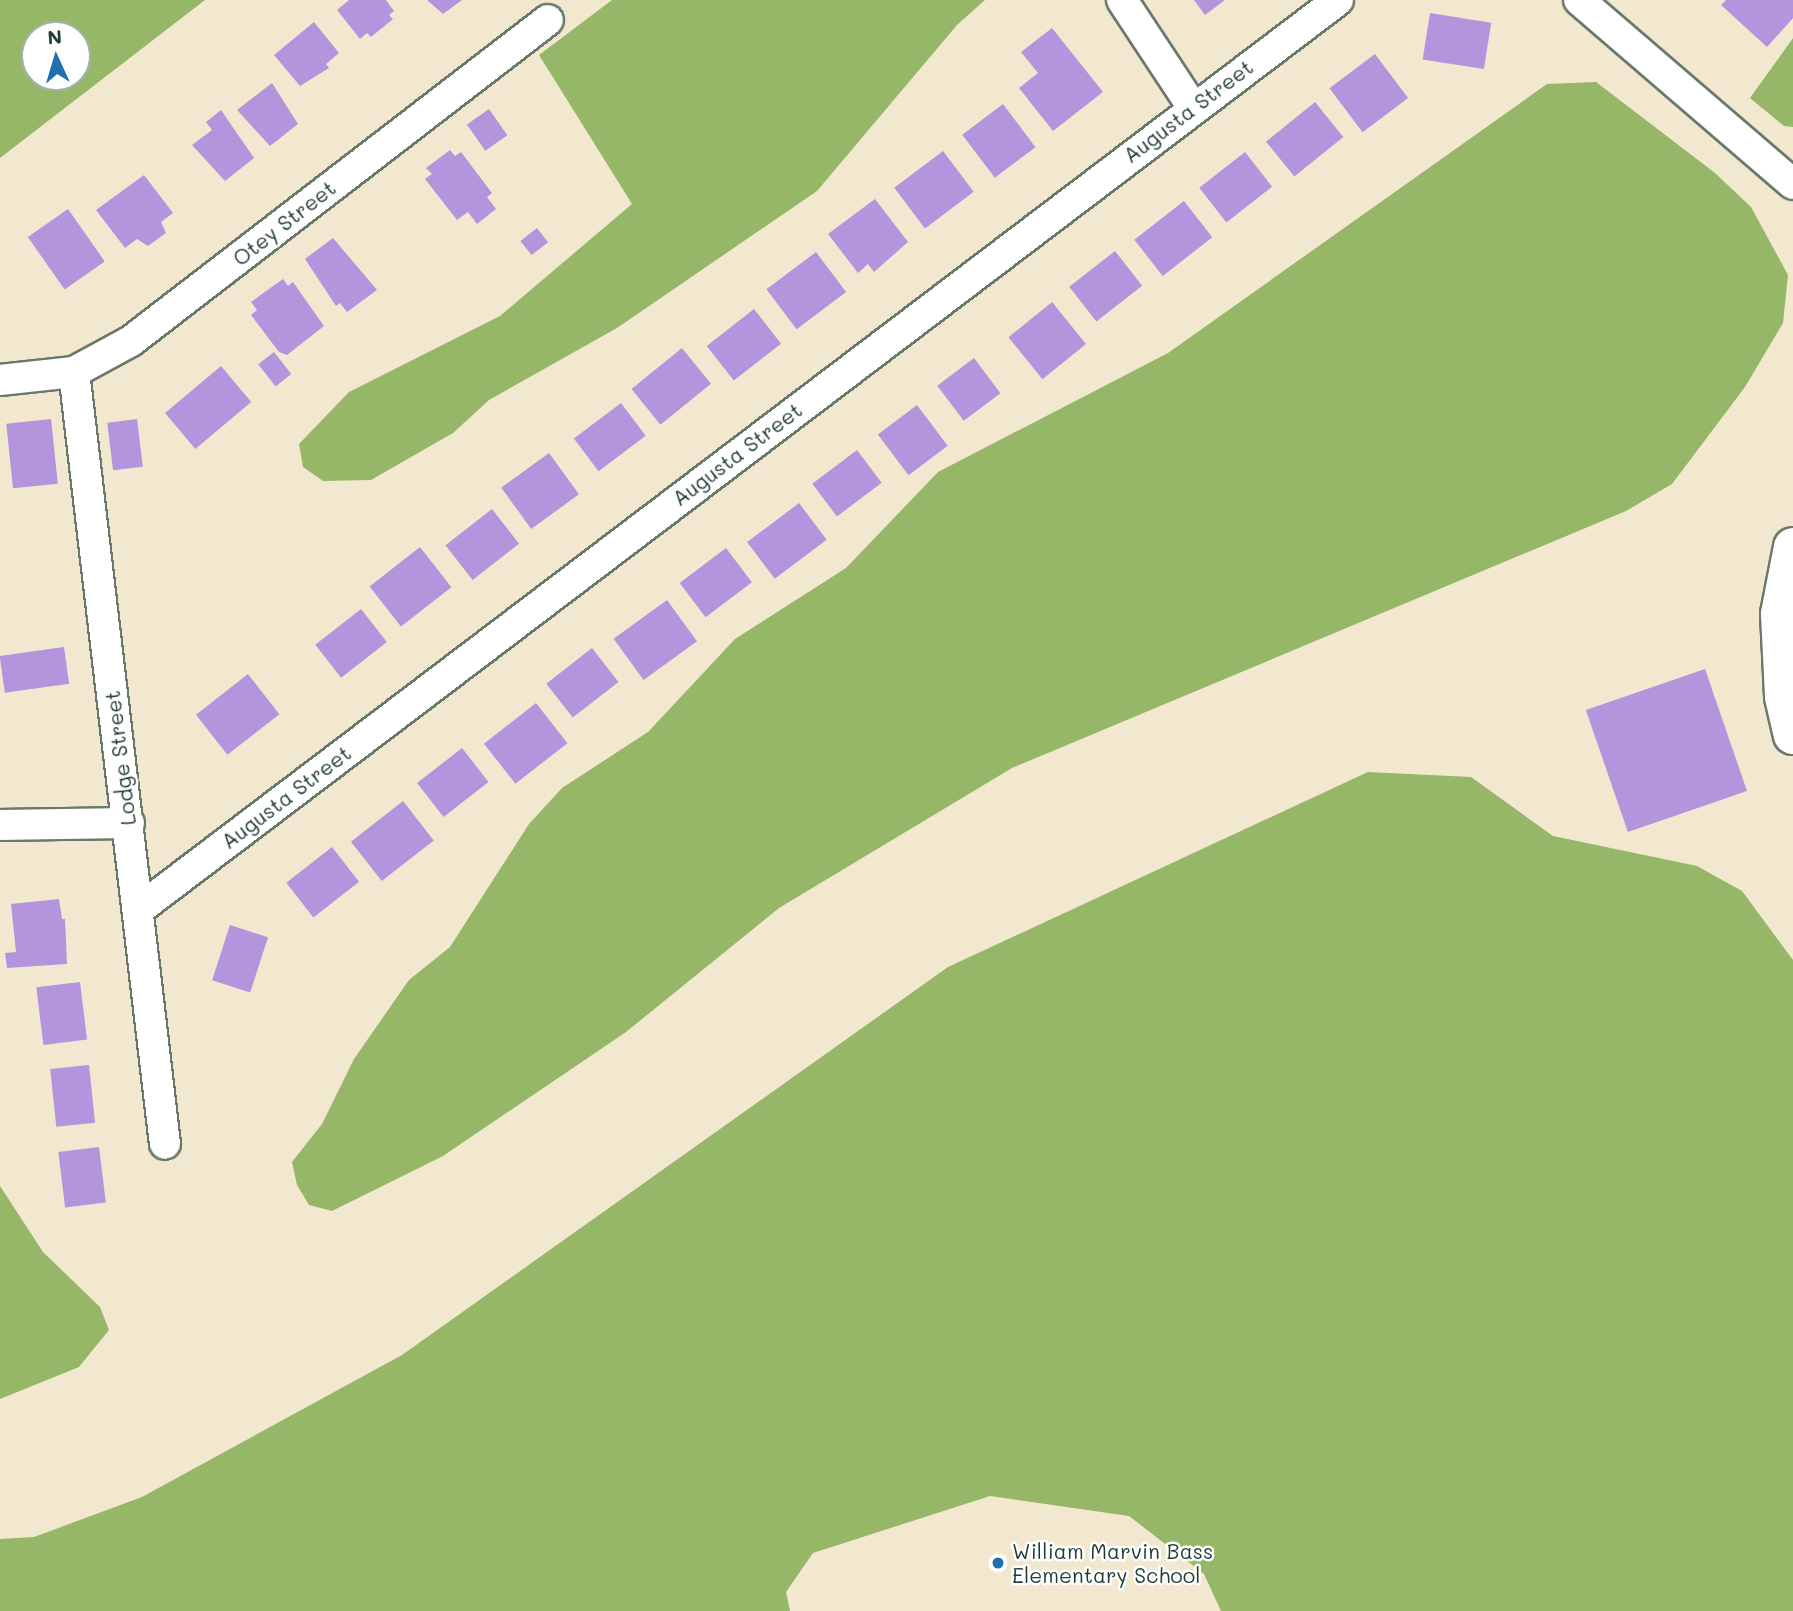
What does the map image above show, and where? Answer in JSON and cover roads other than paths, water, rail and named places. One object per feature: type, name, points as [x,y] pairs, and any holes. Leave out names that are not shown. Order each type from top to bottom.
[{"type":"main road","points":[[1793,547],[1780,614],[1784,697],[1793,734]]},
{"type":"street","points":[[1122,0],[1192,106]]},
{"type":"street","name":"Augusta Street","points":[[138,910],[1192,106],[1338,0]]},
{"type":"street","points":[[1579,0],[1793,184]]},
{"type":"street","name":"Otey Street","points":[[0,380],[74,372],[131,341],[548,20]]},
{"type":"street","name":"Lodge Street","points":[[74,372],[165,1144]]},
{"type":"street","points":[[0,825],[129,823]]},
{"type":"place","name":"William Marvin Bass Elementary School","points":[[998,1563]]}]
